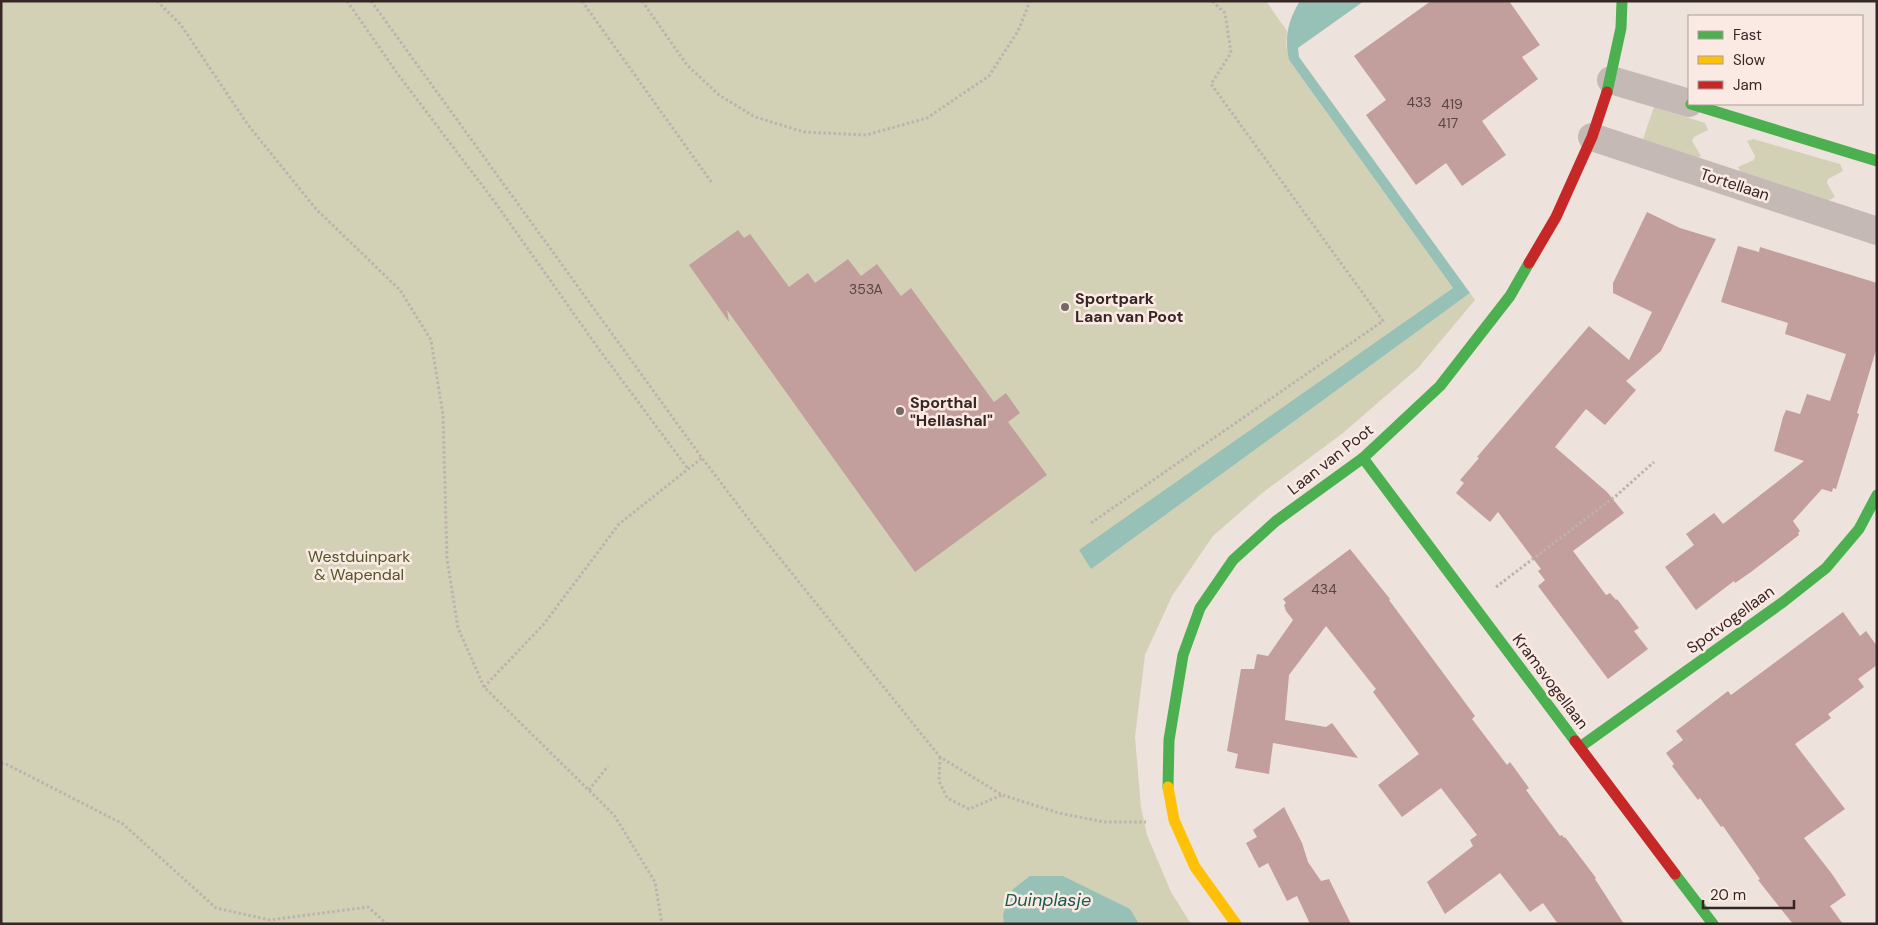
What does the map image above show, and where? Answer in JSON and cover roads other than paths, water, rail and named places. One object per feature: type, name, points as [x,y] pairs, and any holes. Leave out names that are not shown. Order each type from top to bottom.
[{"type":"street","name":"Laan van Poot","points":[[1236,924],[1196,867],[1174,820],[1168,786],[1169,740],[1183,655],[1200,608],[1233,560],[1276,521],[1364,458],[1440,386],[1510,296],[1556,217],[1592,137],[1611,80],[1621,28],[1622,1]]},
{"type":"street","points":[[1611,80],[1688,103]]},
{"type":"street","points":[[1693,105],[1877,161]]},
{"type":"street","name":"Tortellaan","points":[[1592,137],[1877,231]]},
{"type":"street","name":"Kramsvogellaan","points":[[1364,458],[1714,924]]},
{"type":"street","name":"Spotvogellaan","points":[[1580,747],[1783,602],[1826,568],[1859,529],[1877,495]]},
{"type":"water","points":[[1300,1],[1364,1],[1298,48],[1299,57],[1470,293],[1091,569],[1079,550],[1453,288],[1289,60],[1288,29]]},
{"type":"water","name":"Duinplasje","points":[[1030,876],[1063,876],[1130,909],[1139,924],[1004,924],[1003,914],[1013,889]]},
{"type":"place","name":"Sportpark Laan van Poot","points":[[1065,307]]},
{"type":"place","name":"Sporthal \"Hellashal\"","points":[[900,411]]},
{"type":"park label","name":"Westduinpark & Wapendal","points":[[359,565]]}]
